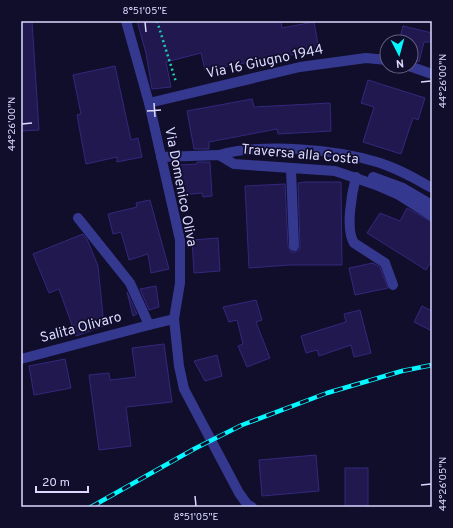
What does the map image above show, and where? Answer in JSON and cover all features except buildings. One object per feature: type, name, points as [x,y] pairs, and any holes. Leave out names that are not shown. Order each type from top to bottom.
[{"type":"street","name":"Via Domenico Oliva","points":[[126,21],[149,103],[180,240],[180,283],[174,319],[179,366],[184,389],[239,493],[252,507]]},
{"type":"street","name":"Via 16 Giugno 1944","points":[[149,103],[179,94],[300,67],[366,58],[379,59]]},
{"type":"street","points":[[419,69],[432,74]]},
{"type":"street","points":[[219,155],[244,149],[262,148],[314,151],[347,156],[376,162],[408,174],[432,188]]},
{"type":"street","name":"Traversa alla Costa","points":[[161,157],[219,155],[234,164],[335,171],[356,177],[362,174],[397,185],[432,205]]},
{"type":"street","points":[[291,168],[294,246]]},
{"type":"street","points":[[393,285],[385,262],[354,243],[351,238],[351,204],[356,177],[399,195],[432,216]]},
{"type":"street","name":"Salita Olivaro","points":[[78,218],[130,283],[149,325]]},
{"type":"street","name":"Salita Olivaro","points":[[21,359],[174,319]]},
{"type":"path","points":[[157,21],[179,94]]},
{"type":"railway","points":[[91,507],[194,449],[242,425],[327,393],[402,371],[432,365]]}]
